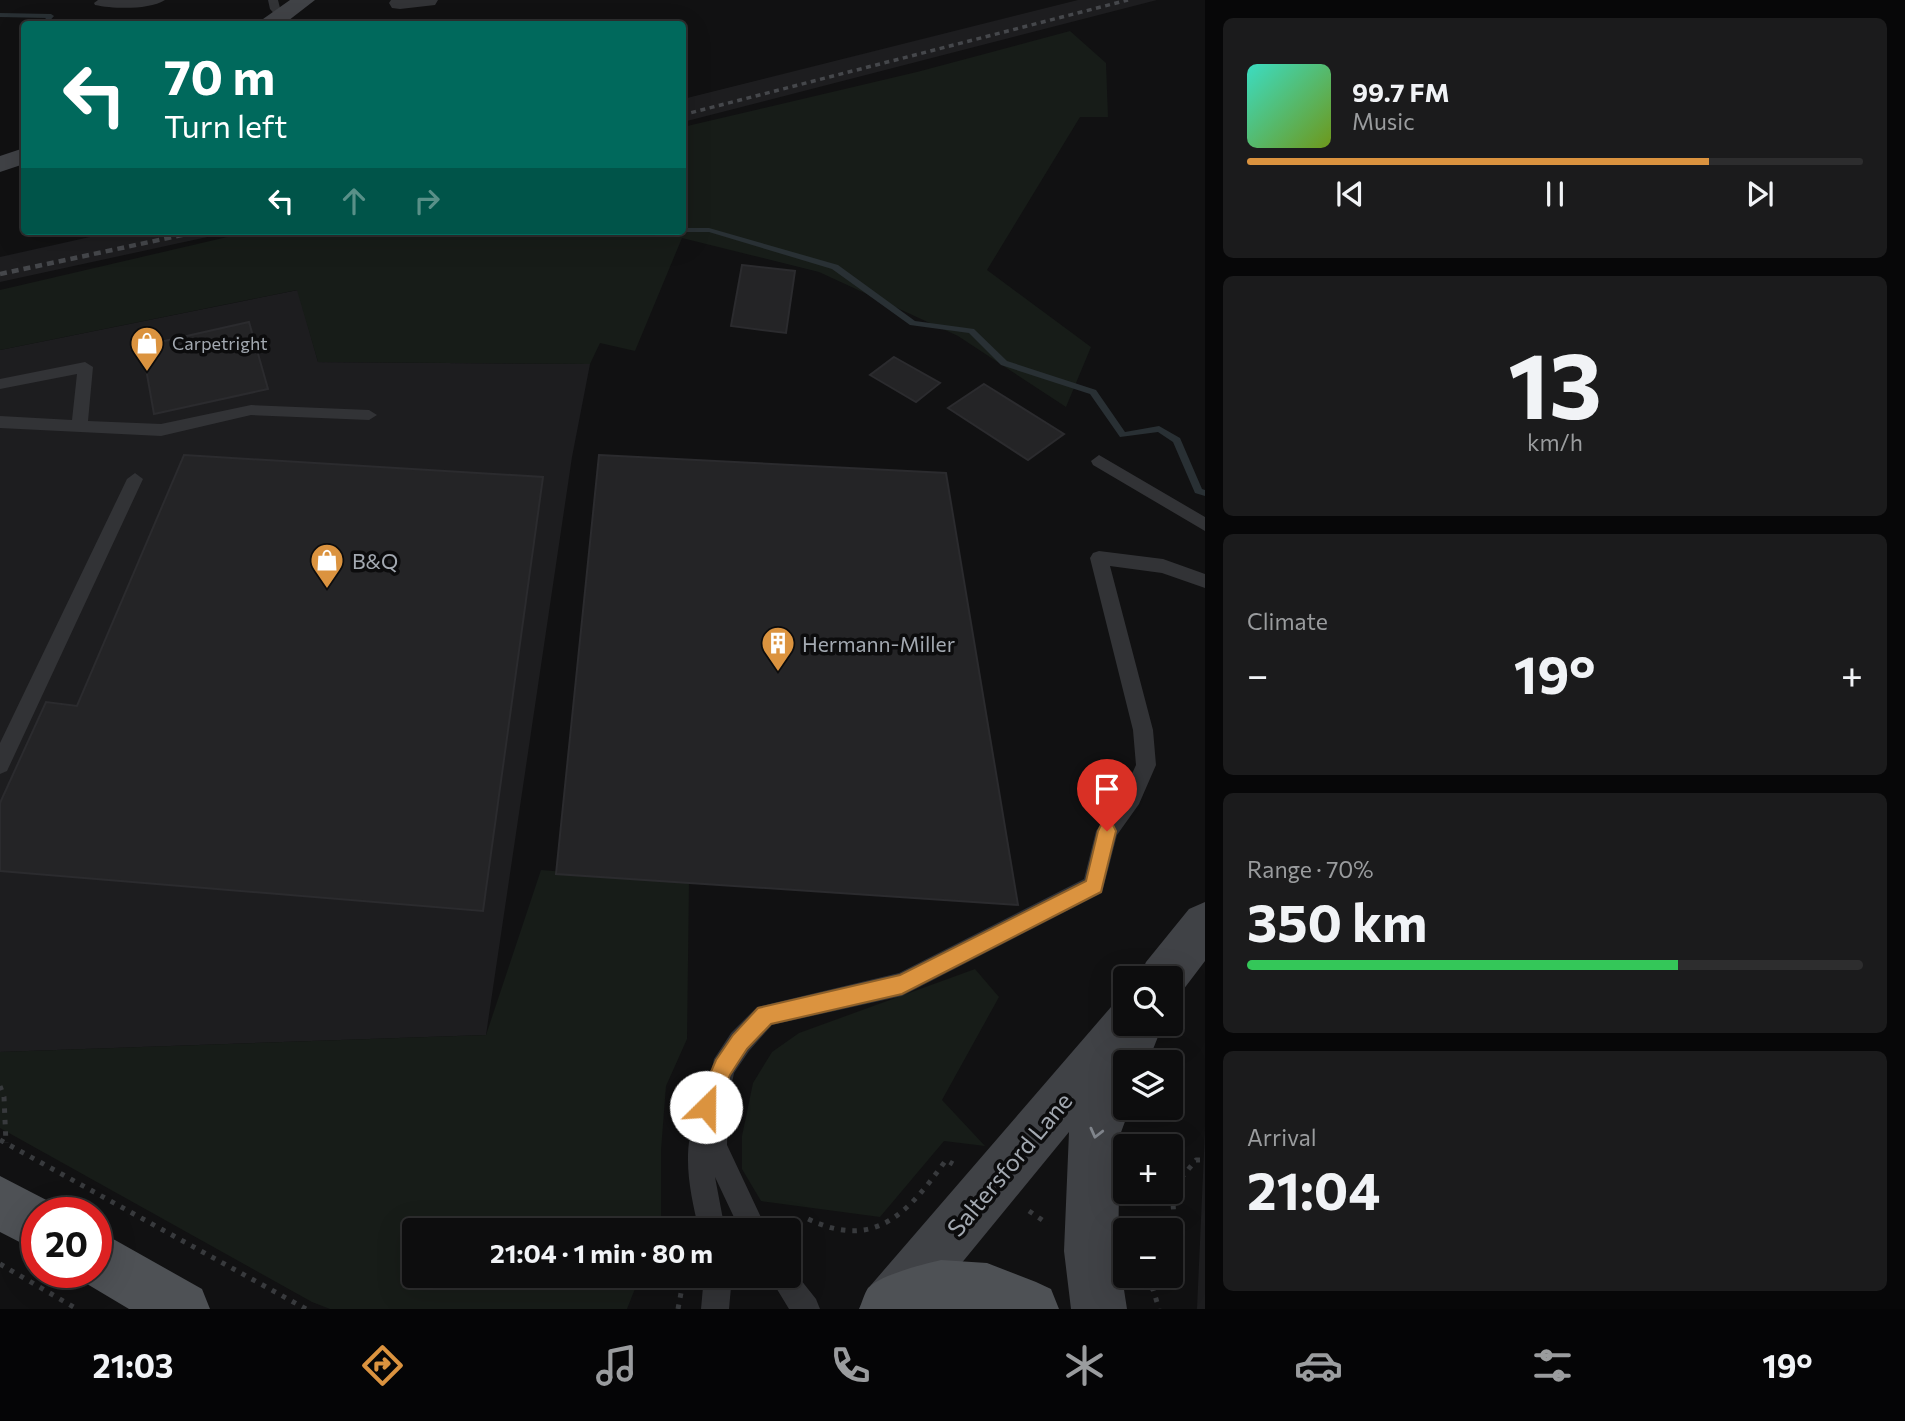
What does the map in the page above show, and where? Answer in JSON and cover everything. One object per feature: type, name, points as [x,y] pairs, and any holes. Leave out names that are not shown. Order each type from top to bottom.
[{"type":"main road","points":[[276,13],[304,0]]},
{"type":"main road","points":[[0,163],[21,157]]},
{"type":"main road","points":[[1172,966],[1205,924]]},
{"type":"main road","name":"Saltersford Lane","points":[[889,1307],[1118,1036]]},
{"type":"main road","name":"Saltersford Lane","points":[[1099,1309],[1091,1251],[1094,1135],[1134,1036]]},
{"type":"main road","points":[[0,1202],[21,1214]]},
{"type":"main road","points":[[112,1268],[182,1309]]},
{"type":"main road","points":[[889,1307],[930,1288],[981,1288],[1009,1296],[1031,1309]]},
{"type":"street","points":[[400,3],[428,0]]},
{"type":"lane","points":[[99,3],[125,4],[160,0]]},
{"type":"lane","points":[[0,384],[85,367],[79,427]]},
{"type":"lane","points":[[0,422],[161,430],[251,410],[369,415]]},
{"type":"lane","points":[[1099,461],[1205,525]]},
{"type":"lane","points":[[0,765],[135,479]]},
{"type":"lane","points":[[709,1218],[700,1158],[706,1107],[723,1068],[740,1042],[765,1015],[902,984],[1094,886],[1107,831],[1132,797],[1146,765],[1143,730],[1099,558],[1163,566],[1205,581]]},
{"type":"lane","points":[[723,1068],[715,1102],[714,1146],[748,1218]]},
{"type":"lane","points":[[715,1309],[717,1288]]},
{"type":"lane","points":[[791,1288],[806,1309]]},
{"type":"path","points":[[0,1086],[4,1097],[3,1141],[306,1309]]},
{"type":"path","points":[[1173,1218],[1172,1189],[1196,1160],[1205,1160]]},
{"type":"path","points":[[0,1264],[77,1309]]},
{"type":"path","points":[[1153,1289],[1159,1309]]},
{"type":"shaded area","points":[[1078,0],[1157,0],[686,121],[686,98]]},
{"type":"shaded area","points":[[1070,31],[1106,63],[1108,117],[1080,117],[987,270],[1091,347],[1066,407],[958,336],[819,272],[682,238],[635,351],[600,343],[590,364],[318,362],[297,290],[0,350],[0,290],[236,235],[686,235],[686,126],[917,72]]},
{"type":"shaded area","points":[[99,235],[217,235],[0,282],[0,257]]},
{"type":"shaded area","points":[[298,290],[318,362],[590,364],[572,457],[486,1035],[0,1052],[0,350]]},
{"type":"shaded area","points":[[541,870],[689,882],[687,1039],[666,1086],[661,1150],[661,1218],[402,1218],[402,1288],[635,1288],[627,1309],[330,1309],[312,1302],[0,1128],[0,1052],[486,1035]]},
{"type":"shaded area","points":[[975,969],[999,997],[942,1100],[985,1146],[944,1141],[880,1217],[761,1201],[742,1169],[742,1136],[753,1083],[772,1052],[799,1033]]},
{"type":"shaded area","points":[[1205,1130],[1205,1309],[1197,1309]]},
{"type":"building","points":[[742,265],[795,271],[786,333],[731,326]]},
{"type":"building","points":[[249,322],[268,389],[154,414],[142,346]]},
{"type":"building","points":[[894,357],[940,383],[916,402],[870,375]]},
{"type":"building","points":[[984,384],[1064,434],[1028,460],[948,408]]},
{"type":"building","name":"B&Q","points":[[184,455],[543,477],[483,911],[0,871],[0,803],[46,702],[77,706]]},
{"type":"building","name":"Hermann-Miller","points":[[599,455],[946,473],[1018,905],[556,874]]},
{"type":"waterway","points":[[0,15],[51,16],[47,21]]},
{"type":"waterway","points":[[686,230],[709,230],[835,267],[913,323],[971,331],[1004,363],[1093,392],[1123,435],[1159,429],[1177,440],[1198,491],[1205,493]]},
{"type":"railway","points":[[686,114],[1128,0]]},
{"type":"railway","points":[[0,274],[182,235]]},
{"type":"place","name":"Carpetright","points":[[147,373]]},
{"type":"place","name":"B&Q","points":[[327,590]]},
{"type":"place","name":"Hermann-Miller","points":[[778,673]]},
{"type":"route","points":[[706,1107],[723,1068],[740,1042],[765,1015],[902,984],[1094,886],[1107,831]]}]
